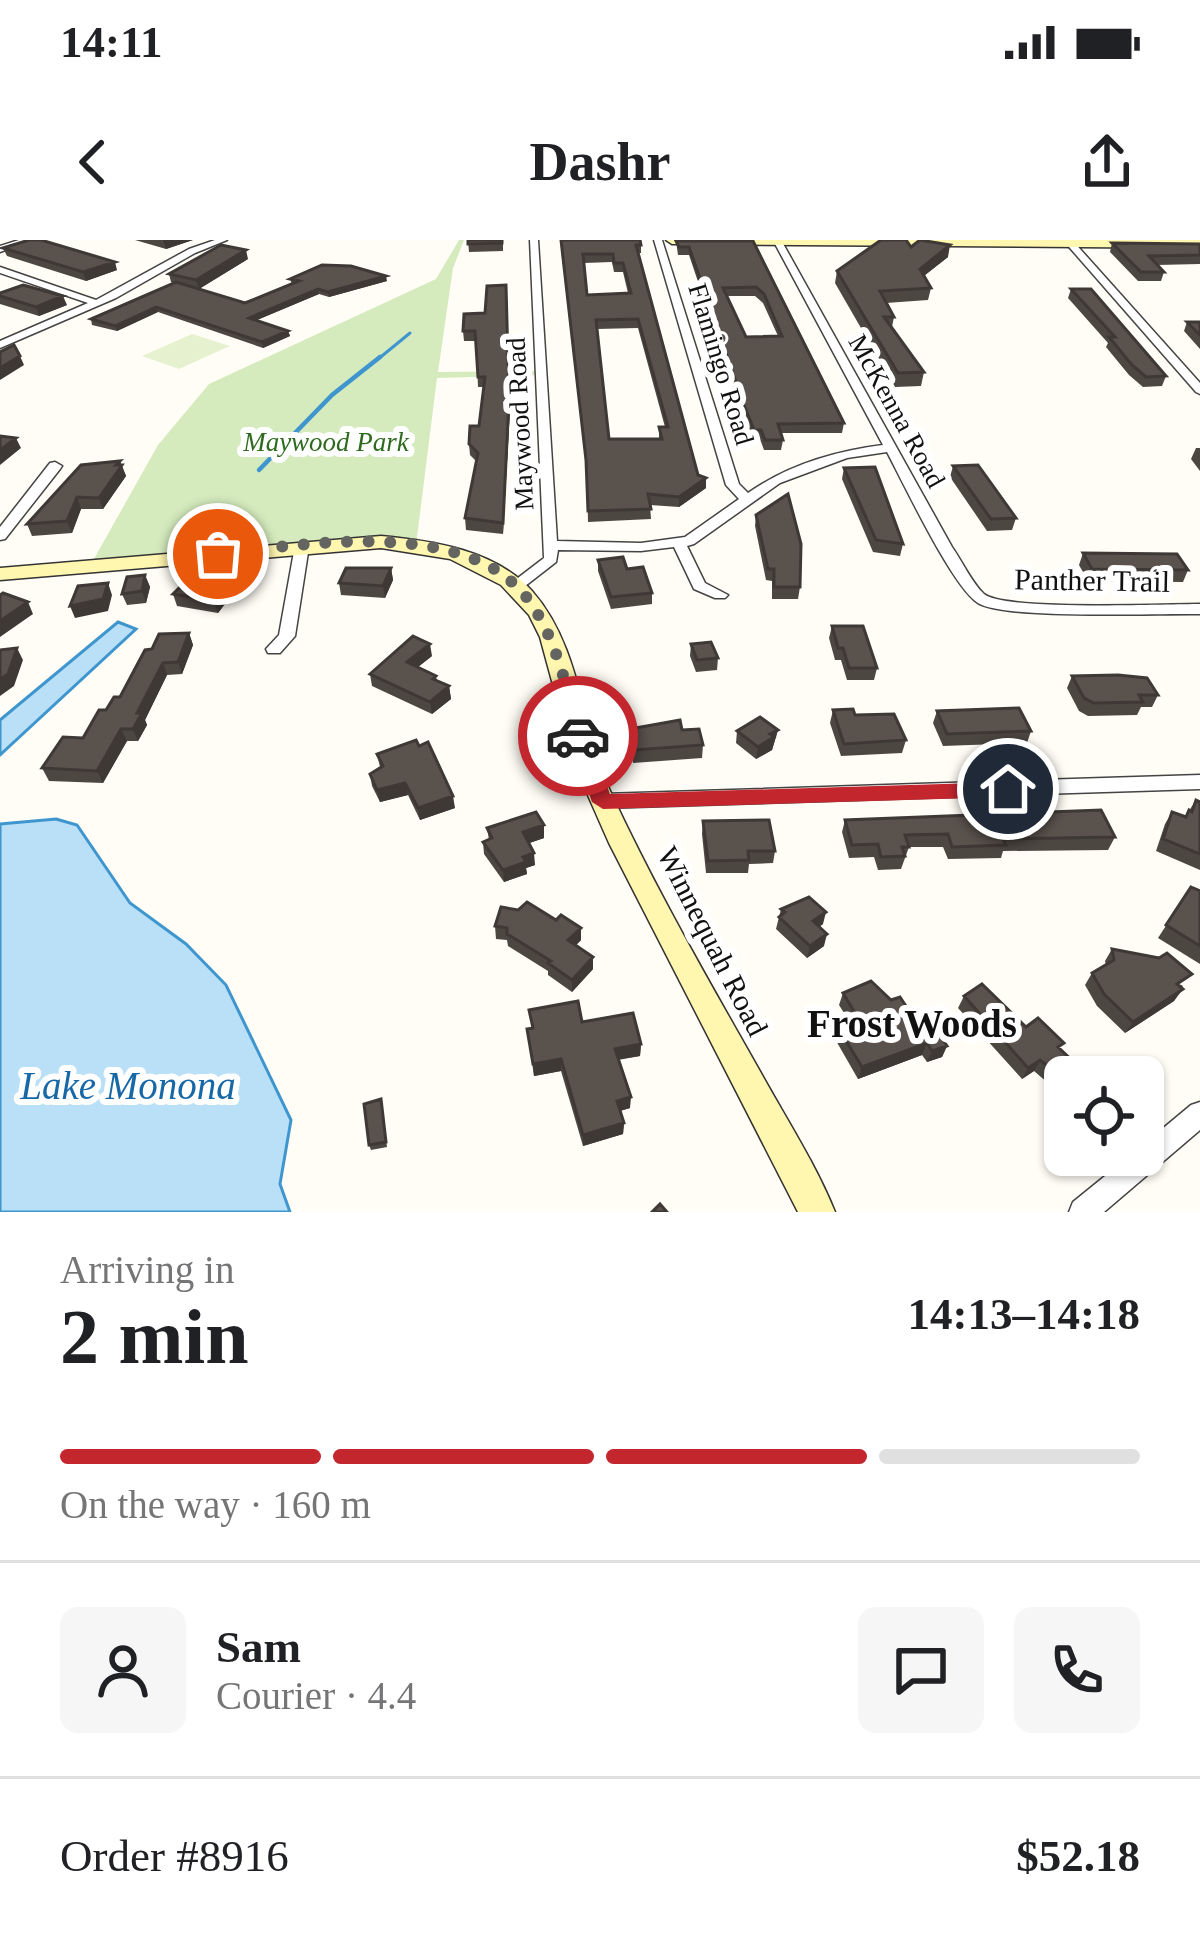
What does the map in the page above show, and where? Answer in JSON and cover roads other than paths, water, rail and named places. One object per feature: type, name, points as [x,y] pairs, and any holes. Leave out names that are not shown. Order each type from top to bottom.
[{"type":"street","points":[[0,249],[28,240]]},
{"type":"street","points":[[0,345],[223,240]]},
{"type":"street","name":"Maywood Road","points":[[515,587],[547,566],[552,545],[534,240]]},
{"type":"street","name":"Flamingo Road","points":[[658,240],[733,484],[746,498]]},
{"type":"street","points":[[671,240],[1200,244]]},
{"type":"street","name":"McKenna Road","points":[[777,241],[962,577],[985,600]]},
{"type":"street","points":[[1069,242],[1200,390]]},
{"type":"street","points":[[0,270],[97,303]]},
{"type":"street","points":[[552,545],[679,543],[706,532],[746,498],[812,464],[890,448]]},
{"type":"street","points":[[0,536],[55,466]]},
{"type":"street","name":"Winnequah Road","points":[[0,574],[381,542],[429,547],[482,564],[515,587],[548,636],[583,755],[603,802],[817,1212]]},
{"type":"street","points":[[679,543],[699,586],[720,595]]},
{"type":"street","points":[[274,649],[286,636],[302,546]]},
{"type":"street","name":"Panther Trail","points":[[985,600],[1033,608],[1200,609]]},
{"type":"street","points":[[603,802],[1200,782]]},
{"type":"street","points":[[1083,1212],[1195,1122]]},
{"type":"water","points":[[118,622],[136,629],[0,755],[0,720]]},
{"type":"water","name":"Lake Monona","points":[[56,819],[77,825],[130,903],[186,944],[226,985],[291,1120],[280,1184],[290,1212],[0,1212],[0,824]]},
{"type":"waterway","points":[[377,360],[410,333]]},
{"type":"waterway","points":[[259,470],[332,395],[380,357]]},
{"type":"district","name":"Frost Woods","points":[[912,1023]]},
{"type":"park label","name":"Maywood Park","points":[[326,442]]}]
